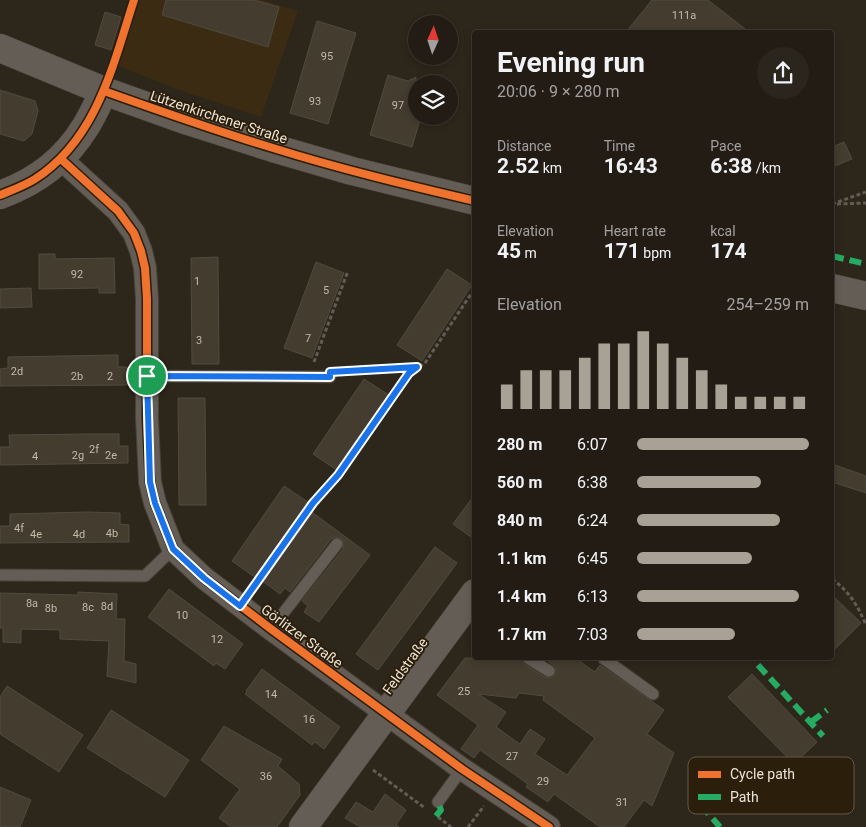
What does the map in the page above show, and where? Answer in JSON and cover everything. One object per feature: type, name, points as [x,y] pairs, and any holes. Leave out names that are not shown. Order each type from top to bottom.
[{"type":"main road","name":"Lützenkirchener Straße","points":[[0,48],[104,91],[176,117],[352,171],[472,200]]},
{"type":"main road","points":[[0,195],[35,179],[61,159],[87,125],[104,91]]},
{"type":"main road","points":[[834,288],[866,296]]},
{"type":"main road","name":"Feldstraße","points":[[304,827],[472,598]]},
{"type":"street","name":"Görlitzer Straße","points":[[61,159],[118,211],[134,233],[145,268],[148,299],[147,376],[150,482],[155,503],[173,549],[204,578],[271,629],[462,769],[549,827]]},
{"type":"lane","points":[[147,376],[330,377]]},
{"type":"lane","points":[[271,629],[337,544]]},
{"type":"lane","points":[[0,575],[145,576],[173,549]]},
{"type":"lane","points":[[531,660],[549,671]]},
{"type":"lane","points":[[607,660],[653,694]]},
{"type":"lane","points":[[438,802],[462,769]]},
{"type":"path","points":[[834,204],[866,192]]},
{"type":"path","points":[[834,204],[866,203]]},
{"type":"path","points":[[308,377],[348,271]]},
{"type":"path","points":[[240,606],[313,503],[338,475],[409,373],[425,363],[471,294]]},
{"type":"path","points":[[330,377],[330,372],[417,367]]},
{"type":"path","points":[[834,580],[843,587],[859,608],[866,625]]},
{"type":"path","points":[[354,757],[428,810]]},
{"type":"path","points":[[436,816],[451,827]]},
{"type":"shaded area","points":[[137,0],[263,0],[298,11],[261,117],[188,93],[115,65]]},
{"type":"building","points":[[166,0],[254,0],[279,7],[268,47],[162,15]]},
{"type":"building","points":[[652,0],[708,0],[746,30],[628,30]]},
{"type":"building","points":[[105,12],[121,17],[111,50],[95,45]]},
{"type":"building","points":[[317,21],[356,33],[328,124],[290,113]]},
{"type":"building","points":[[388,75],[408,81],[408,125],[418,125],[412,147],[370,135]]},
{"type":"building","points":[[0,90],[35,101],[38,111],[32,134],[24,141],[0,134]]},
{"type":"building","points":[[844,142],[852,159],[834,166],[834,146]]},
{"type":"building","points":[[39,254],[55,254],[55,259],[114,258],[115,293],[99,293],[99,288],[39,289]]},
{"type":"building","points":[[218,257],[219,364],[192,364],[191,258]]},
{"type":"building","points":[[316,262],[344,273],[312,358],[284,348]]},
{"type":"building","points":[[447,269],[472,285],[422,361],[397,345]]},
{"type":"building","points":[[31,288],[32,307],[0,308],[0,289]]},
{"type":"building","points":[[118,355],[118,367],[127,367],[127,385],[0,386],[0,369],[8,368],[8,357]]},
{"type":"building","points":[[364,379],[389,395],[338,471],[313,454]]},
{"type":"building","points":[[178,398],[205,398],[206,505],[179,505]]},
{"type":"building","points":[[119,434],[119,446],[128,446],[128,463],[0,465],[0,447],[10,447],[9,435]]},
{"type":"building","points":[[834,465],[866,476],[866,493],[834,483]]},
{"type":"building","points":[[284,486],[308,502],[305,507],[370,555],[319,622],[304,612],[308,606],[302,601],[343,549],[344,542],[341,538],[335,537],[331,539],[290,592],[285,588],[280,594],[232,561]]},
{"type":"building","points":[[472,498],[472,538],[453,524]]},
{"type":"building","points":[[120,513],[120,524],[129,525],[129,542],[0,543],[0,526],[10,526],[10,514]]},
{"type":"building","points":[[435,547],[457,563],[378,670],[356,654]]},
{"type":"building","points":[[169,589],[243,644],[225,669],[216,663],[214,666],[148,617]]},
{"type":"building","points":[[78,592],[117,594],[116,619],[125,619],[124,661],[136,664],[136,683],[107,676],[109,641],[60,639],[60,630],[21,629],[21,643],[3,642],[3,628],[0,628],[0,593],[78,595]]},
{"type":"building","points":[[834,597],[861,623],[834,650]]},
{"type":"building","points":[[465,658],[472,658],[472,660],[521,660],[524,664],[549,678],[553,677],[556,672],[555,667],[549,660],[578,660],[595,672],[600,665],[664,710],[647,734],[674,753],[652,806],[644,800],[624,827],[600,827],[554,794],[548,802],[526,787],[528,784],[480,750],[474,758],[461,749],[478,725],[437,695]],"holes":[[[519,693],[544,696],[543,700],[595,738],[567,775],[535,754],[545,739],[530,729],[520,744],[496,727],[506,712],[478,694],[516,698]]]},
{"type":"building","points":[[262,669],[340,727],[324,749],[315,742],[312,745],[245,694]]},
{"type":"building","points":[[752,674],[817,742],[801,757],[787,757],[728,697]]},
{"type":"building","points":[[7,686],[83,735],[59,772],[0,734],[0,697]]},
{"type":"building","points":[[111,710],[189,760],[165,797],[87,748]]},
{"type":"building","points":[[224,726],[282,759],[278,766],[299,784],[300,795],[277,827],[231,827],[219,818],[240,789],[201,760]]},
{"type":"building","points":[[0,787],[31,800],[20,827],[0,827]]},
{"type":"building","points":[[385,794],[406,810],[396,825],[399,827],[360,827],[345,818],[356,802],[373,812]]},
{"type":"marked path","points":[[834,256],[866,264]]},
{"type":"marked path","points":[[758,665],[823,736]]},
{"type":"marked path","points":[[811,722],[827,710]]},
{"type":"marked path","points":[[436,816],[441,810],[438,802]]},
{"type":"marked path","points":[[709,814],[720,827]]},
{"type":"cycle path","points":[[0,195],[35,179],[56,162],[74,143],[100,99],[110,75],[134,0]]},
{"type":"cycle path","points":[[104,91],[209,128],[298,156],[472,200]]},
{"type":"cycle path","points":[[61,159],[118,211],[134,233],[141,251],[145,268],[147,299],[147,418],[150,482],[155,503],[173,549],[204,578],[271,629],[462,769],[549,827]]},
{"type":"route","points":[[417,367],[409,373],[338,475],[313,503],[240,606],[204,578],[173,549],[155,503],[150,482],[147,376],[330,377],[330,372],[417,367]]}]
